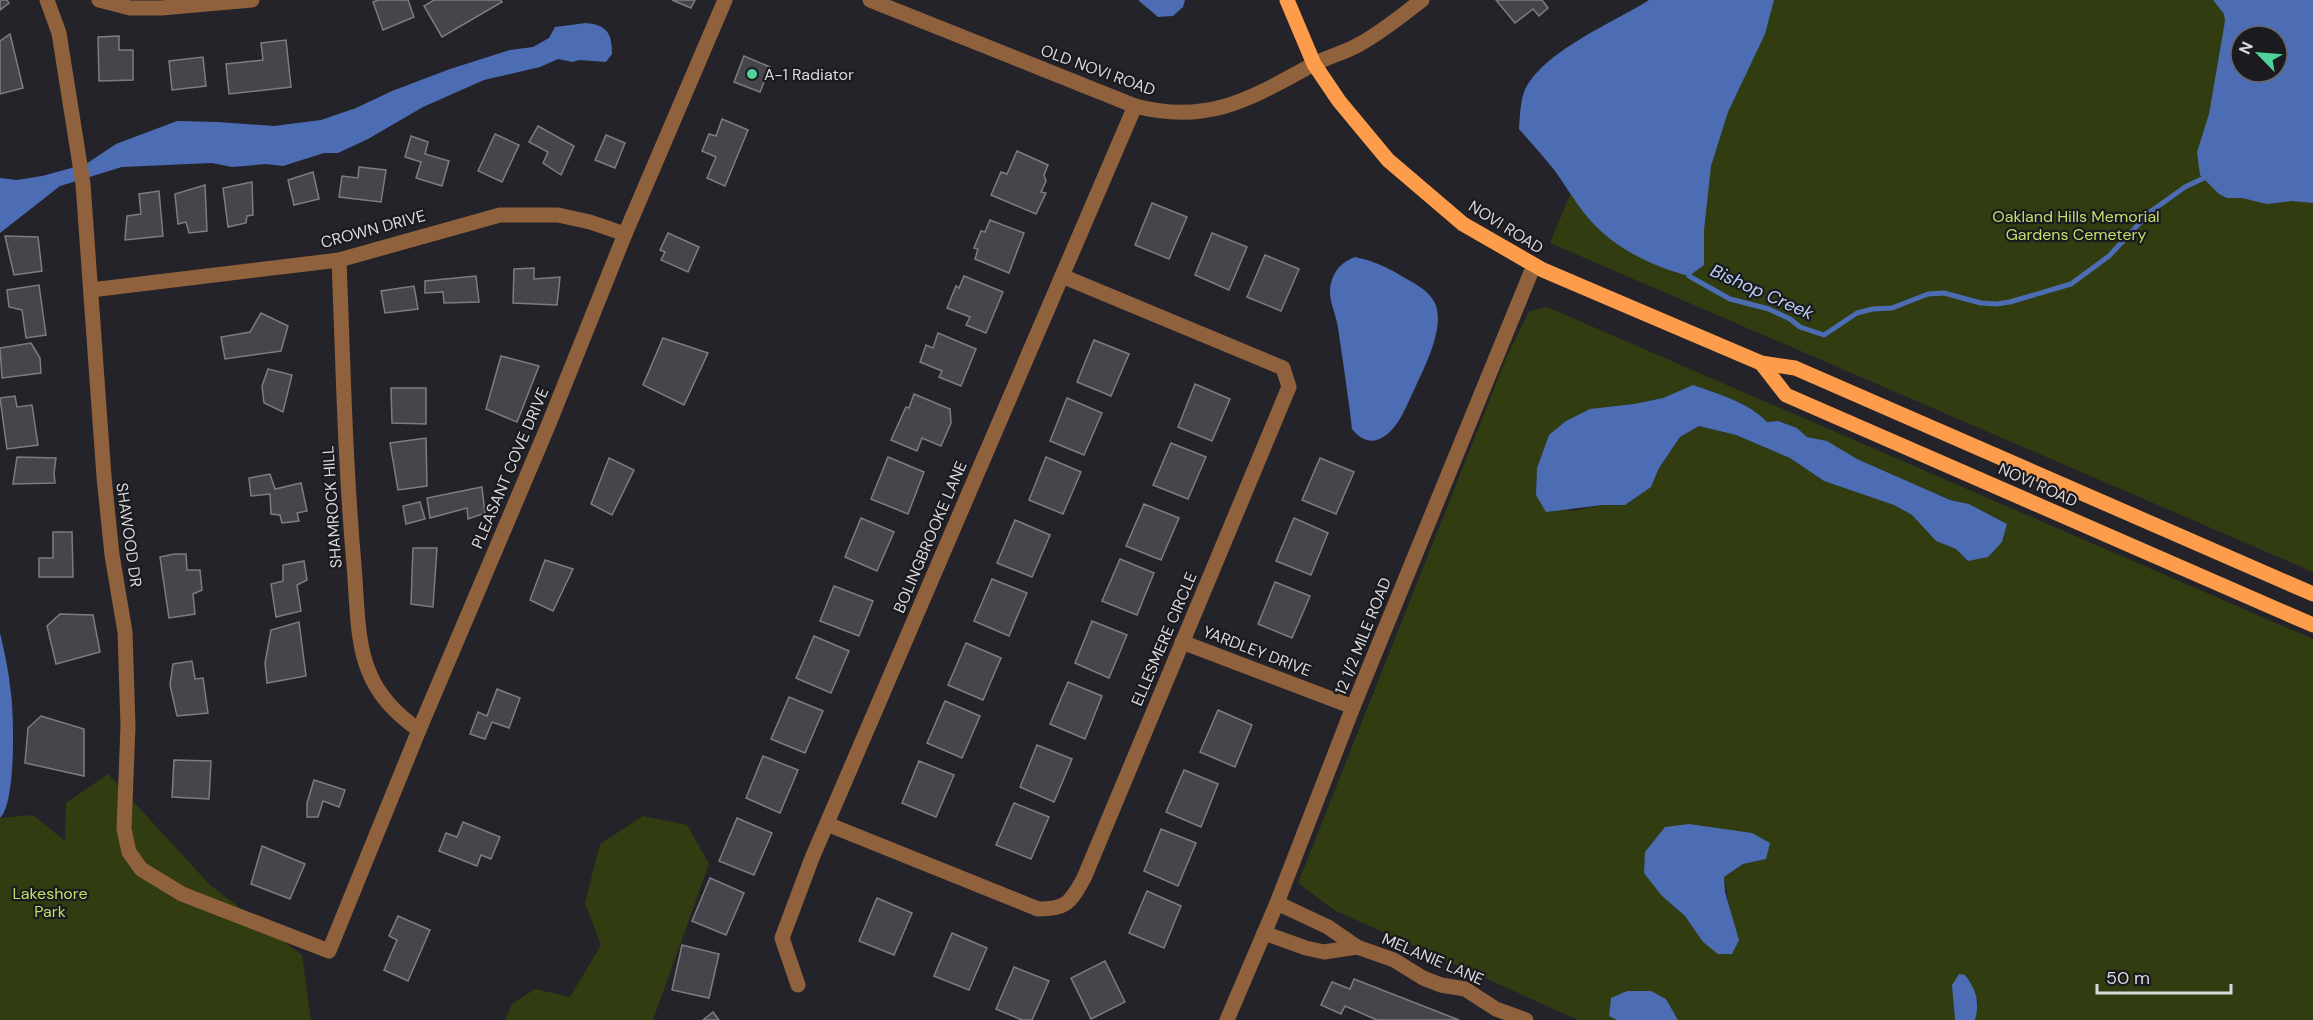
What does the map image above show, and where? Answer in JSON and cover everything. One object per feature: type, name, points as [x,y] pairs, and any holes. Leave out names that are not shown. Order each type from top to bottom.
[{"type":"main road","name":"NOVI ROAD","points":[[1287,0],[1314,64],[1337,98],[1388,160],[1463,224],[1534,265],[1761,363],[1795,368],[2313,594]]},
{"type":"main road","name":"NOVI ROAD","points":[[1761,363],[1786,395],[2313,625]]},
{"type":"street","name":"SHAWOOD DR","points":[[47,0],[59,33],[83,184],[104,477],[112,555],[125,632],[128,726],[124,830],[129,852],[141,870],[182,894],[329,951]]},
{"type":"street","points":[[99,0],[130,8],[161,8],[252,0]]},
{"type":"street","name":"PLEASANT COVE DRIVE","points":[[329,951],[418,730],[548,426],[625,234],[725,0]]},
{"type":"street","name":"OLD NOVI ROAD","points":[[870,0],[1135,106],[1176,114],[1221,108],[1274,88],[1314,64],[1360,44],[1422,0]]},
{"type":"street","name":"BOLINGBROOKE LANE","points":[[798,985],[782,938],[827,824],[1135,106]]},
{"type":"street","name":"CROWN DRIVE","points":[[91,290],[339,260],[500,215],[558,215],[590,222],[625,234]]},
{"type":"street","name":"SHAMROCK HILL","points":[[339,260],[347,483],[359,632],[367,670],[374,684],[398,716],[418,730]]},
{"type":"street","name":"12 1/2 MILE ROAD","points":[[1227,1020],[1277,903],[1353,707],[1534,265]]},
{"type":"street","name":"ELLESMERE CIRCLE","points":[[827,824],[1038,909],[1058,909],[1072,899],[1083,878],[1289,387],[1283,368],[1062,276]]},
{"type":"street","name":"YARDLEY DRIVE","points":[[1182,642],[1353,707]]},
{"type":"street","name":"MELANIE LANE","points":[[1277,903],[1328,927],[1357,947],[1394,960],[1423,978],[1441,985],[1465,989],[1496,1009],[1526,1020]]},
{"type":"street","name":"MELANIE LANE","points":[[1264,933],[1324,952],[1357,947]]},
{"type":"green space","name":"Oakland Hills Memorial Gardens Cemetery","points":[[1651,0],[2313,0],[2313,572],[1550,243]]},
{"type":"green space","points":[[1547,307],[2313,639],[2313,1020],[1975,1020],[1978,1000],[1952,985],[1955,1020],[1678,1020],[1666,999],[1651,991],[1609,1015],[1617,1020],[1578,1020],[1334,910],[1298,883],[1507,356],[1529,311]],"holes":[[[1693,385],[1742,404],[1767,422],[1778,421],[1797,428],[1807,437],[1827,441],[1857,459],[1950,500],[1969,504],[2007,524],[2002,542],[1968,561],[1956,549],[1936,541],[1912,515],[1894,505],[1824,481],[1790,458],[1736,435],[1699,426],[1680,437],[1659,468],[1651,487],[1625,505],[1603,505],[1571,511],[1536,495],[1537,468],[1549,435],[1634,404],[1663,398]],[[1645,852],[1766,859],[1743,864],[1724,877],[1731,916],[1703,942],[1685,916],[1662,896]]]},
{"type":"green space","name":"Lakeshore Park","points":[[108,774],[210,885],[302,955],[311,1020],[0,1020],[0,818],[33,815],[65,841],[66,803]]},
{"type":"green space","points":[[643,816],[687,825],[709,864],[653,1020],[505,1020],[512,1004],[535,989],[570,997],[601,945],[585,903],[600,844]]},
{"type":"water","points":[[1138,0],[1185,0],[1183,7],[1173,16],[1158,17]]},
{"type":"water","points":[[1649,0],[1774,0],[1765,34],[1728,112],[1711,166],[1704,230],[1704,265],[1689,276],[1643,259],[1603,233],[1519,129],[1524,92],[1546,64],[1579,40]]},
{"type":"water","points":[[2213,0],[2313,0],[2313,203],[2292,201],[2267,204],[2242,198],[2227,198],[2219,194],[2200,175],[2197,152],[2209,114],[2225,21],[2224,14]]},
{"type":"water","points":[[586,23],[599,26],[607,31],[612,54],[606,62],[579,60],[573,62],[558,59],[540,67],[484,80],[423,107],[368,139],[338,153],[324,153],[283,166],[266,164],[232,167],[212,163],[122,167],[60,186],[0,233],[0,178],[17,180],[42,176],[86,164],[116,144],[177,121],[274,126],[321,120],[450,69],[510,50],[533,47],[549,38],[555,27]]},
{"type":"water","points":[[1355,257],[1387,268],[1423,289],[1436,306],[1438,317],[1434,342],[1402,415],[1389,433],[1374,441],[1362,438],[1352,429],[1338,328],[1330,295],[1331,283],[1337,270],[1346,261]]},
{"type":"water","points":[[1693,385],[1742,404],[1767,422],[1778,421],[1797,428],[1807,437],[1827,441],[1857,459],[1950,500],[1969,504],[2007,524],[2002,542],[1988,557],[1968,561],[1956,549],[1936,541],[1912,515],[1894,505],[1824,481],[1790,458],[1736,435],[1699,426],[1680,437],[1659,468],[1651,487],[1625,505],[1603,505],[1546,512],[1536,495],[1537,468],[1549,435],[1566,421],[1590,409],[1663,398]]},
{"type":"water","points":[[0,633],[7,664],[12,705],[13,759],[9,796],[0,818]]},
{"type":"water","points":[[1689,824],[1752,833],[1770,843],[1766,859],[1743,864],[1724,877],[1725,892],[1739,940],[1732,954],[1718,954],[1703,942],[1685,916],[1662,896],[1644,873],[1645,852],[1665,827]]},
{"type":"water","points":[[1959,974],[1965,975],[1972,985],[1977,1002],[1975,1020],[1955,1020],[1952,985]]},
{"type":"water","points":[[1627,991],[1651,991],[1666,999],[1678,1020],[1617,1020],[1609,1016],[1611,998]]},
{"type":"building","points":[[0,0],[7,0],[9,3],[0,10]]},
{"type":"building","points":[[408,0],[414,17],[383,30],[373,2]]},
{"type":"building","points":[[434,0],[501,0],[502,2],[442,37],[424,6]]},
{"type":"building","points":[[672,0],[695,0],[691,8]]},
{"type":"building","points":[[1496,0],[1542,0],[1548,8],[1539,16],[1533,9],[1515,23]]},
{"type":"building","points":[[10,34],[23,88],[0,94],[0,41]]},
{"type":"building","points":[[119,36],[119,50],[133,50],[133,80],[99,81],[98,37]]},
{"type":"building","points":[[286,40],[291,87],[229,94],[226,64],[263,60],[261,43]]},
{"type":"building","name":"A-1 Radiator","points":[[744,56],[770,67],[760,92],[734,82]]},
{"type":"building","points":[[203,57],[206,86],[172,90],[169,61]]},
{"type":"building","points":[[722,119],[748,130],[725,186],[707,178],[716,157],[702,151],[709,134],[716,136]]},
{"type":"building","points":[[538,126],[574,146],[561,175],[543,163],[548,152],[529,142]]},
{"type":"building","points":[[495,134],[519,145],[502,182],[478,171]]},
{"type":"building","points":[[606,135],[625,143],[615,168],[595,160]]},
{"type":"building","points":[[411,136],[428,142],[425,154],[449,161],[442,186],[416,178],[421,162],[405,157]]},
{"type":"building","points":[[1017,151],[1048,165],[1044,175],[1046,181],[1041,192],[1046,193],[1036,214],[991,195],[1001,172],[1007,174]]},
{"type":"building","points":[[359,167],[386,170],[381,202],[339,197],[342,176],[358,178]]},
{"type":"building","points":[[313,172],[319,199],[294,205],[288,180]]},
{"type":"building","points":[[252,182],[253,215],[247,216],[246,223],[228,227],[223,188]]},
{"type":"building","points":[[205,185],[207,231],[189,233],[186,222],[178,224],[175,194]]},
{"type":"building","points":[[159,191],[163,236],[125,240],[127,216],[141,214],[139,194]]},
{"type":"building","points":[[1152,203],[1187,217],[1169,259],[1135,245]]},
{"type":"building","points":[[990,220],[1024,233],[1009,273],[975,259],[978,249],[974,248],[981,231],[985,232]]},
{"type":"building","points":[[668,233],[699,247],[688,272],[661,260],[665,252],[660,250]]},
{"type":"building","points":[[1212,233],[1247,247],[1229,290],[1195,275]]},
{"type":"building","points":[[5,236],[38,237],[42,271],[14,275]]},
{"type":"building","points":[[1265,255],[1299,269],[1281,311],[1247,297]]},
{"type":"building","points":[[534,268],[534,279],[560,277],[557,305],[513,303],[514,269]]},
{"type":"building","points":[[476,276],[479,302],[444,303],[443,292],[425,293],[425,281]]},
{"type":"building","points":[[964,276],[1003,292],[986,333],[966,325],[970,317],[947,308],[956,286],[959,288]]},
{"type":"building","points":[[39,285],[46,335],[26,338],[22,310],[9,307],[7,290]]},
{"type":"building","points":[[414,286],[418,309],[385,313],[381,291]]},
{"type":"building","points":[[261,313],[288,326],[281,351],[225,359],[221,337],[250,332]]},
{"type":"building","points":[[938,333],[976,349],[961,386],[939,377],[942,371],[920,362],[926,345],[933,348]]},
{"type":"building","points":[[663,338],[708,353],[684,405],[643,385]]},
{"type":"building","points":[[1094,340],[1129,354],[1111,396],[1077,382]]},
{"type":"building","points":[[31,343],[40,358],[41,373],[2,378],[0,348]]},
{"type":"building","points":[[501,356],[539,366],[517,422],[486,409]]},
{"type":"building","points":[[268,369],[292,375],[283,412],[264,403],[262,386]]},
{"type":"building","points":[[1195,384],[1230,399],[1212,441],[1178,427]]},
{"type":"building","points":[[391,388],[426,388],[426,424],[392,423]]},
{"type":"building","points":[[914,394],[950,409],[951,423],[941,446],[922,438],[917,451],[891,440]]},
{"type":"building","points":[[15,396],[17,407],[32,405],[38,445],[7,449],[0,398]]},
{"type":"building","points":[[1067,398],[1102,413],[1084,455],[1050,441]]},
{"type":"building","points":[[426,438],[427,486],[398,490],[390,443]]},
{"type":"building","points":[[1171,443],[1206,457],[1188,499],[1153,485]]},
{"type":"building","points":[[17,457],[56,458],[55,483],[13,484]]},
{"type":"building","points":[[888,457],[924,472],[908,514],[871,499]]},
{"type":"building","points":[[1046,457],[1081,472],[1063,514],[1029,500]]},
{"type":"building","points":[[609,458],[634,470],[612,515],[591,504]]},
{"type":"building","points":[[1320,458],[1354,472],[1336,514],[1302,500]]},
{"type":"building","points":[[270,474],[275,489],[301,483],[307,511],[297,513],[299,521],[282,523],[280,515],[271,514],[270,494],[251,496],[249,478]]},
{"type":"building","points":[[482,487],[485,513],[468,519],[467,508],[430,518],[427,498]]},
{"type":"building","points":[[420,502],[425,519],[406,524],[403,506]]},
{"type":"building","points":[[1144,504],[1179,518],[1161,560],[1126,546]]},
{"type":"building","points":[[861,518],[894,532],[877,571],[845,557]]},
{"type":"building","points":[[1294,518],[1328,533],[1311,575],[1276,561]]},
{"type":"building","points":[[1015,520],[1050,535],[1032,577],[997,563]]},
{"type":"building","points":[[53,532],[72,532],[73,577],[39,577],[39,558],[53,558]]},
{"type":"building","points":[[413,548],[437,548],[433,607],[411,604]]},
{"type":"building","points":[[186,554],[187,570],[200,570],[202,590],[193,594],[195,614],[169,618],[160,557]]},
{"type":"building","points":[[1120,559],[1154,573],[1137,615],[1102,601]]},
{"type":"building","points":[[545,560],[573,569],[553,611],[530,600]]},
{"type":"building","points":[[304,561],[307,580],[297,585],[301,611],[276,617],[271,584],[283,581],[283,565]]},
{"type":"building","points":[[992,579],[1027,593],[1009,636],[974,621]]},
{"type":"building","points":[[1275,582],[1310,596],[1292,638],[1258,624]]},
{"type":"building","points":[[834,586],[873,601],[859,636],[820,621]]},
{"type":"building","points":[[60,614],[93,615],[100,652],[56,664],[47,626]]},
{"type":"building","points":[[1092,621],[1127,635],[1109,678],[1075,663]]},
{"type":"building","points":[[299,622],[306,676],[267,683],[265,663],[271,630]]},
{"type":"building","points":[[814,636],[849,651],[831,693],[796,678]]},
{"type":"building","points":[[966,643],[1001,658],[983,700],[948,685]]},
{"type":"building","points":[[192,661],[195,679],[203,678],[208,713],[177,716],[170,685],[173,664]]},
{"type":"building","points":[[1068,682],[1102,696],[1085,739],[1050,724]]},
{"type":"building","points":[[497,689],[520,698],[509,728],[492,722],[485,739],[470,734],[478,712],[487,716]]},
{"type":"building","points":[[789,697],[823,711],[805,753],[771,739]]},
{"type":"building","points":[[945,701],[980,716],[962,758],[927,743]]},
{"type":"building","points":[[1218,710],[1252,725],[1235,767],[1200,752]]},
{"type":"building","points":[[41,716],[84,729],[84,776],[25,763],[28,728]]},
{"type":"building","points":[[1037,745],[1072,759],[1054,802],[1020,787]]},
{"type":"building","points":[[763,756],[798,770],[780,813],[746,798]]},
{"type":"building","points":[[174,760],[211,761],[209,799],[172,797]]},
{"type":"building","points":[[919,761],[954,775],[936,817],[902,803]]},
{"type":"building","points":[[1184,770],[1218,784],[1201,827],[1166,812]]},
{"type":"building","points":[[314,780],[345,790],[339,807],[323,801],[318,817],[307,817],[307,803]]},
{"type":"building","points":[[1014,803],[1049,817],[1031,859],[996,845]]},
{"type":"building","points":[[737,818],[772,833],[754,875],[719,861]]},
{"type":"building","points":[[463,822],[500,837],[491,859],[481,855],[477,866],[439,851],[446,833],[457,837]]},
{"type":"building","points":[[1161,829],[1196,843],[1178,886],[1144,871]]},
{"type":"building","points":[[262,846],[305,864],[290,899],[251,884]]},
{"type":"building","points":[[710,878],[744,893],[726,935],[692,921]]},
{"type":"building","points":[[1147,891],[1181,906],[1164,948],[1129,933]]},
{"type":"building","points":[[877,898],[912,913],[894,955],[859,941]]},
{"type":"building","points":[[398,916],[430,930],[408,981],[384,970],[397,940],[389,936]]},
{"type":"building","points":[[952,933],[987,948],[969,990],[934,976]]},
{"type":"building","points":[[682,945],[719,954],[709,998],[672,990]]},
{"type":"building","points":[[1105,961],[1125,1002],[1091,1019],[1071,978]]},
{"type":"building","points":[[1014,967],[1049,981],[1032,1020],[1022,1020],[996,1009]]},
{"type":"building","points":[[1354,979],[1459,1020],[1377,1020],[1345,1006],[1341,1014],[1321,1005],[1332,982],[1350,989]]},
{"type":"building","points":[[713,1012],[719,1020],[703,1020]]},
{"type":"waterway","name":"Bishop Creek","points":[[1689,276],[1730,299],[1769,309],[1790,319],[1800,327],[1824,335],[1857,313],[1892,308],[1928,294],[1944,293],[1981,303],[2010,302],[2071,284],[2109,256],[2150,212],[2185,187],[2204,178]]},
{"type":"place","name":"A-1 Radiator","points":[[752,74]]}]
